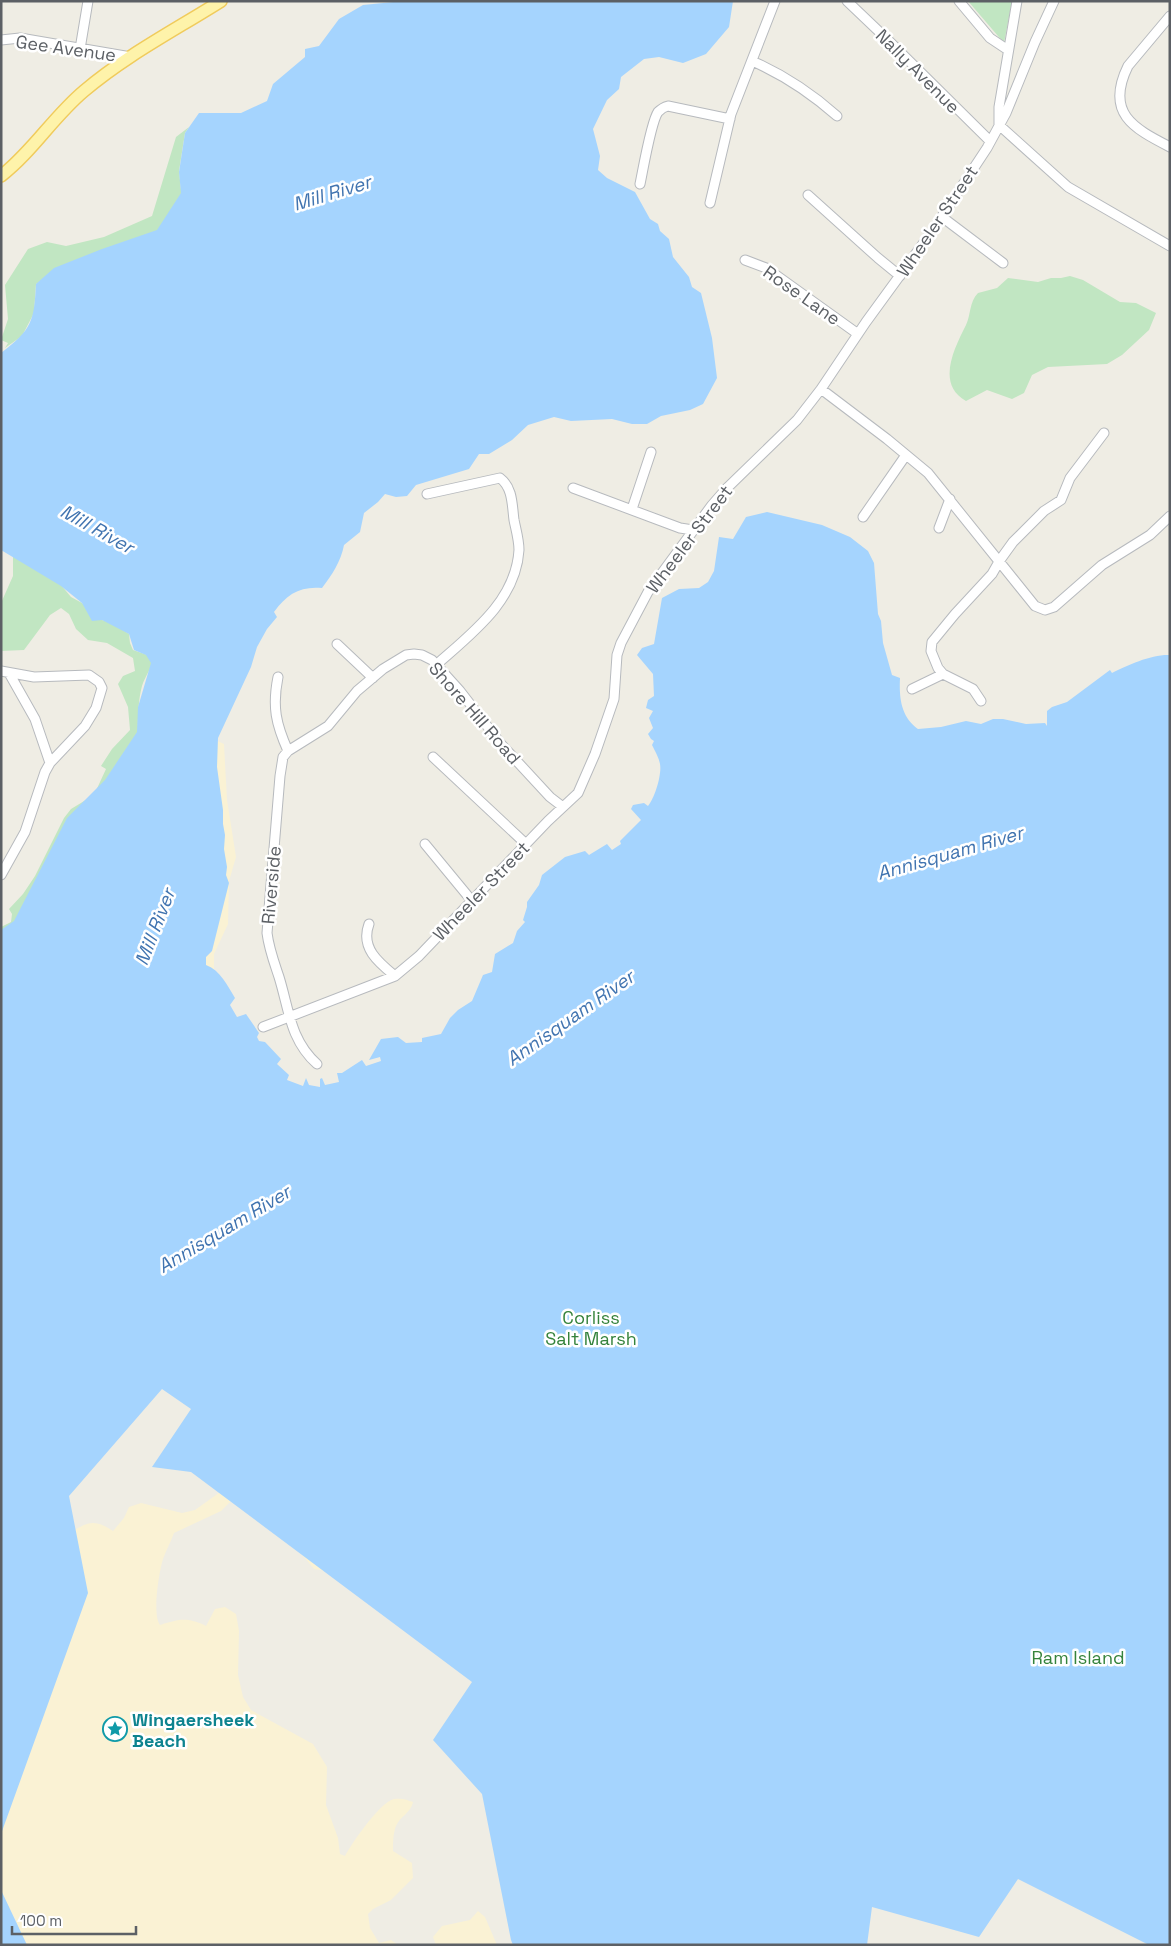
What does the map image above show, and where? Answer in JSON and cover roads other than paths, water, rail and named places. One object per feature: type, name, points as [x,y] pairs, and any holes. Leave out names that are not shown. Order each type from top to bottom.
[{"type":"main road","points":[[1,176],[34,146],[84,91],[131,57],[221,1]]},
{"type":"street","points":[[80,49],[88,1]]},
{"type":"street","points":[[710,203],[730,118],[775,1]]},
{"type":"street","name":"Nally Avenue","points":[[847,1],[990,141]]},
{"type":"street","points":[[959,1],[990,38],[1008,50]]},
{"type":"street","points":[[1017,1],[999,107],[999,124],[1068,187],[1170,246]]},
{"type":"street","name":"Wheeler Street","points":[[262,1027],[395,976],[418,956],[578,793],[587,775],[614,699],[617,655],[621,643],[648,592],[693,530],[726,489],[797,420],[821,389],[942,217],[1009,107],[1031,50],[1054,1]]},
{"type":"street","points":[[1170,16],[1128,66],[1124,75],[1121,105],[1129,122],[1144,133],[1170,147]]},
{"type":"street","name":"Gee Avenue","points":[[1,40],[20,38],[131,57]]},
{"type":"street","points":[[752,61],[796,84],[837,116]]},
{"type":"street","points":[[640,184],[657,113],[663,108],[668,106],[730,118]]},
{"type":"street","points":[[808,195],[870,252],[900,276]]},
{"type":"street","points":[[942,217],[1003,263]]},
{"type":"street","name":"Rose Lane","points":[[745,260],[766,268],[858,334]]},
{"type":"street","points":[[821,389],[928,473],[1000,560],[1035,606],[1045,610],[1054,607],[1102,565],[1150,535],[1170,516]]},
{"type":"street","points":[[980,701],[973,689],[943,674],[938,668],[931,651],[932,642],[992,574],[1000,560],[1029,524],[1061,500],[1070,478],[1104,433]]},
{"type":"street","points":[[632,508],[651,452]]},
{"type":"street","points":[[863,517],[906,455]]},
{"type":"street","points":[[428,494],[500,478],[508,487],[511,496],[519,548],[512,579],[495,609],[436,665]]},
{"type":"street","points":[[573,488],[632,508],[680,528],[693,530]]},
{"type":"street","points":[[939,528],[950,499]]},
{"type":"street","points":[[337,644],[373,678]]},
{"type":"street","name":"Shore Hill Road","points":[[288,752],[328,726],[357,692],[396,660],[414,654],[422,655],[436,665],[460,691],[500,744],[550,797],[563,807]]},
{"type":"street","points":[[5,672],[35,720],[50,763]]},
{"type":"street","points":[[1,875],[25,832],[45,772],[50,763],[85,726],[96,708],[102,688],[99,682],[89,674],[34,677],[5,672]]},
{"type":"street","points":[[912,689],[943,674]]},
{"type":"street","points":[[278,677],[275,692],[275,710],[278,728],[288,752]]},
{"type":"street","name":"Riverside","points":[[288,752],[283,757],[280,776],[267,933],[269,950],[280,978],[288,1018]]},
{"type":"street","points":[[433,757],[526,844]]},
{"type":"street","points":[[425,844],[472,901]]},
{"type":"street","points":[[369,924],[366,940],[370,951],[378,962],[395,976]]},
{"type":"street","points":[[288,1018],[303,1050],[317,1064]]},
{"type":"water","points":[[403,1],[733,1],[729,27],[706,54],[683,63],[659,57],[644,59],[621,77],[619,89],[607,100],[593,129],[600,156],[598,170],[607,178],[635,192],[650,219],[658,224],[660,231],[669,239],[673,257],[689,277],[692,287],[701,293],[712,338],[717,378],[703,404],[690,410],[661,416],[647,424],[632,424],[612,419],[571,421],[554,417],[528,425],[512,440],[489,454],[479,454],[469,469],[416,485],[407,496],[396,497],[385,494],[364,513],[360,532],[344,545],[336,568],[322,588],[307,588],[295,592],[284,600],[274,612],[277,617],[267,629],[257,647],[251,667],[218,738],[217,767],[223,810],[226,875],[229,883],[212,951],[206,957],[206,965],[220,975],[235,998],[230,1005],[237,1017],[246,1014],[259,1033],[257,1037],[259,1041],[265,1042],[281,1059],[277,1064],[289,1075],[287,1080],[303,1086],[306,1078],[309,1085],[320,1087],[320,1079],[322,1078],[325,1085],[339,1082],[337,1073],[342,1073],[362,1060],[366,1066],[381,1061],[380,1057],[369,1060],[381,1039],[398,1037],[406,1043],[422,1042],[422,1038],[441,1034],[450,1018],[472,1001],[483,975],[492,972],[495,954],[513,943],[517,931],[525,922],[523,920],[527,902],[539,885],[542,875],[565,857],[585,851],[589,855],[607,844],[612,850],[621,844],[620,841],[641,820],[631,809],[633,805],[644,803],[648,806],[651,802],[659,780],[660,764],[652,745],[654,741],[648,734],[653,728],[649,718],[653,711],[646,708],[648,700],[654,696],[653,674],[637,655],[642,648],[654,644],[662,598],[679,589],[699,588],[708,582],[714,571],[719,537],[733,539],[746,517],[767,512],[822,525],[850,537],[868,551],[874,563],[878,614],[881,621],[883,643],[892,675],[900,678],[902,706],[908,719],[918,729],[941,727],[966,721],[981,724],[993,719],[1026,724],[1045,723],[1047,726],[1047,711],[1052,707],[1067,702],[1110,670],[1112,673],[1148,658],[1170,655],[1170,1945],[1149,1945],[1018,1879],[979,1937],[872,1907],[867,1945],[513,1945],[482,1794],[433,1740],[472,1682],[191,1472],[152,1467],[191,1409],[162,1389],[69,1496],[88,1593],[1,1834],[1,930],[14,921],[67,818],[105,780],[137,732],[138,707],[151,663],[146,655],[134,650],[129,634],[102,620],[92,621],[82,603],[61,586],[1,550],[1,353],[25,331],[32,316],[36,284],[54,268],[157,230],[181,193],[179,172],[185,133],[199,113],[241,113],[267,101],[273,84],[305,57],[305,49],[319,46],[339,19],[363,5]]},
{"type":"water","points":[[1,1890],[27,1945],[1,1945]]},
{"type":"place","name":"Wingaersheek Beach","points":[[115,1729]]},
{"type":"water label","name":"Mill River","points":[[332,193]]},
{"type":"water label","name":"Mill River","points":[[97,529]]},
{"type":"water label","name":"Annisquam River","points":[[950,853]]},
{"type":"water label","name":"Mill River","points":[[155,927]]},
{"type":"water label","name":"Annisquam River","points":[[570,1018]]},
{"type":"water label","name":"Annisquam River","points":[[224,1229]]},
{"type":"park label","name":"Corliss Salt Marsh","points":[[591,1327]]},
{"type":"park label","name":"Ram Island","points":[[1078,1657]]}]
